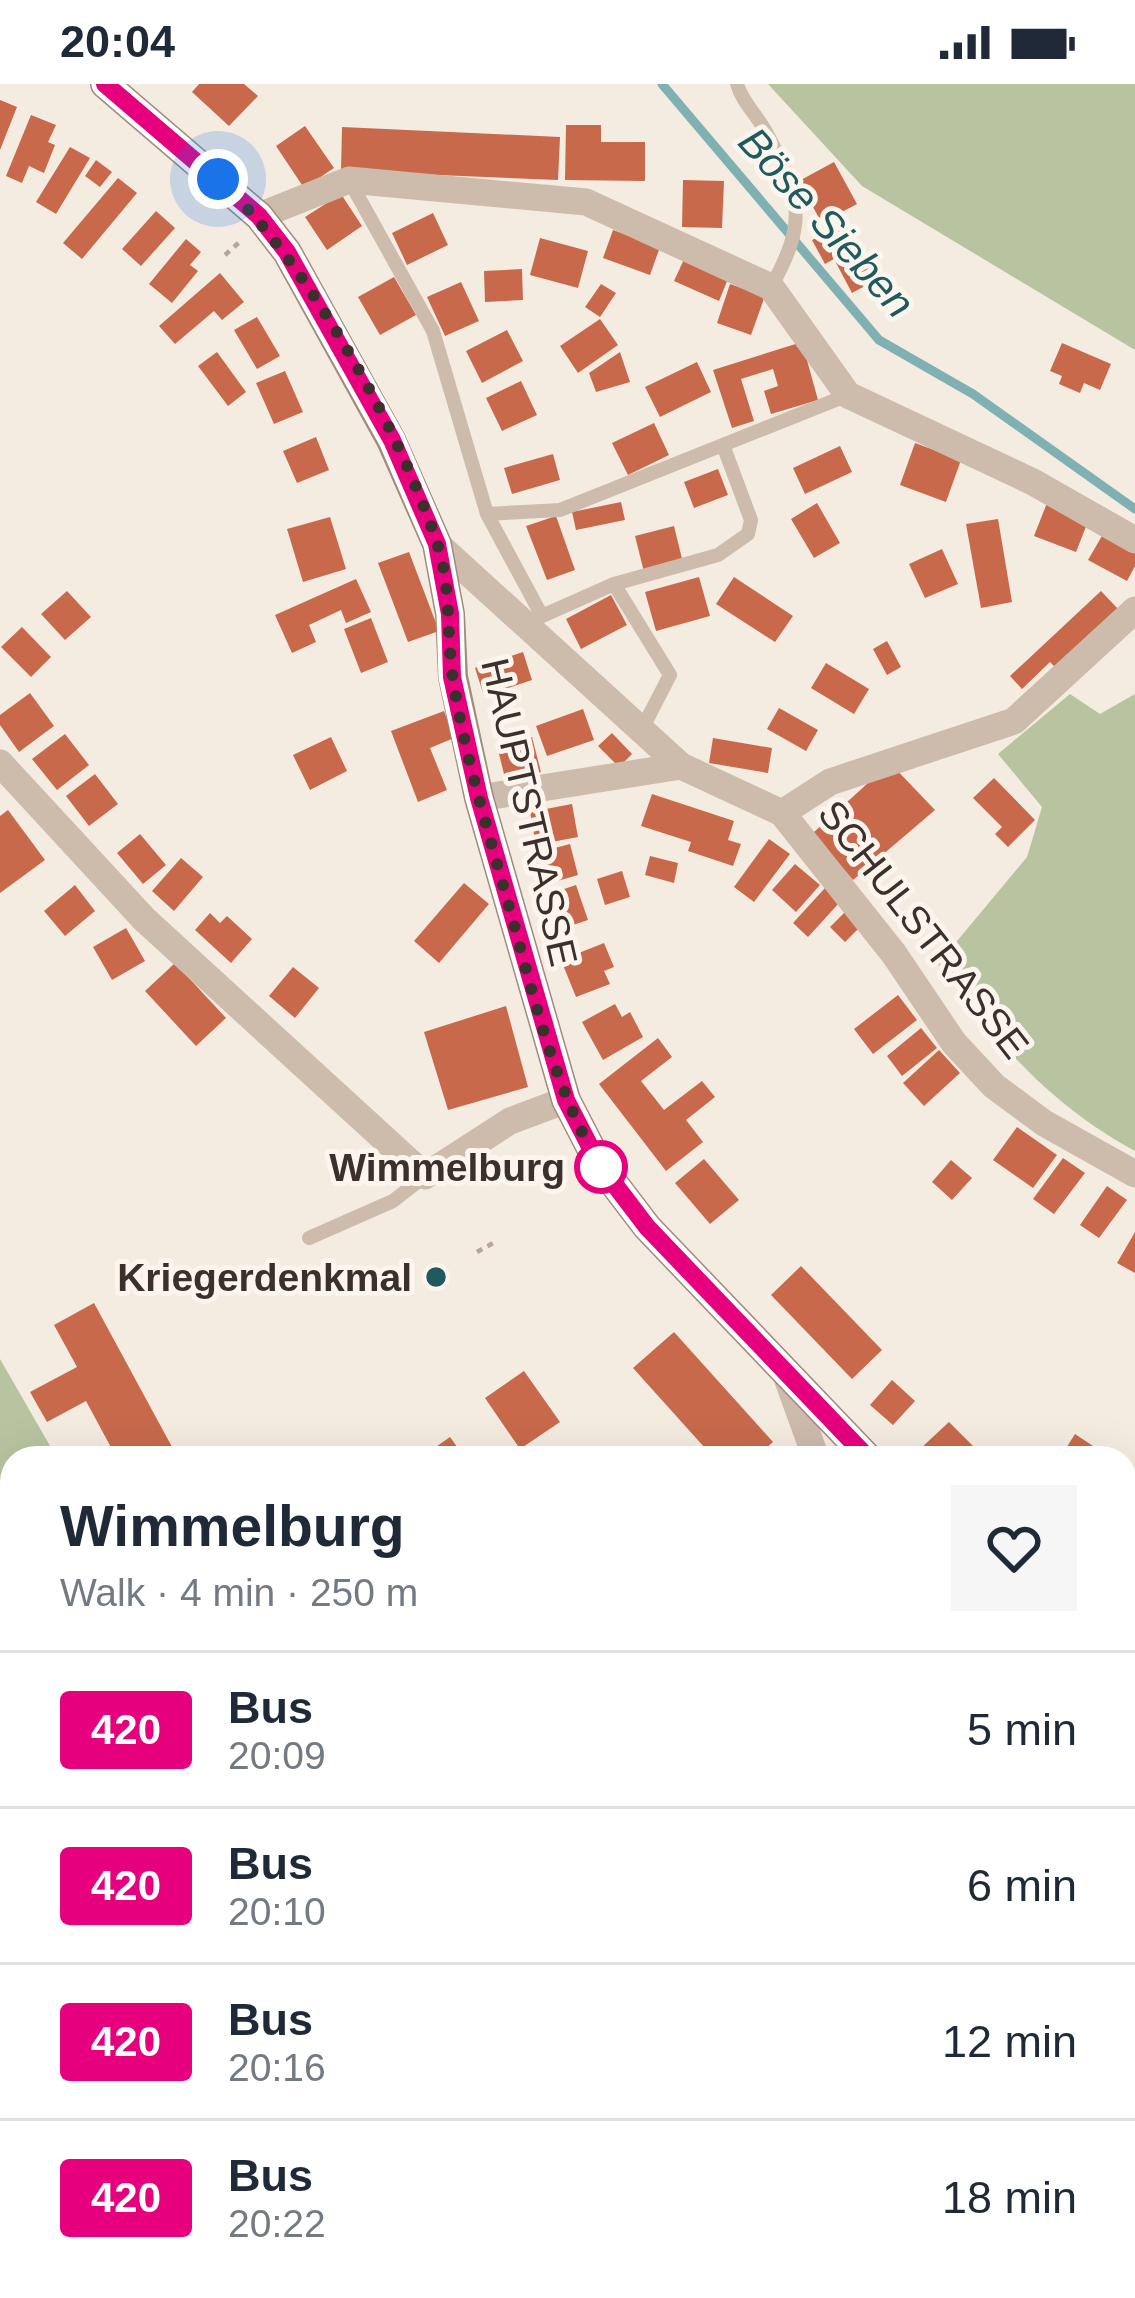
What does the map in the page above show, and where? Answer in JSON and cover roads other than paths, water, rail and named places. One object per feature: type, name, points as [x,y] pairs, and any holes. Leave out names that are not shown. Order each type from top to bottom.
[{"type":"main road","name":"HAUPTSTRASSE","points":[[105,84],[259,216],[297,267],[421,498],[437,544],[450,614],[452,677],[479,798],[566,1100],[621,1196],[787,1378],[856,1446]]},
{"type":"street","points":[[259,216],[349,180],[586,202],[779,276],[848,395],[1033,482],[1135,540]]},
{"type":"street","name":"SCHULSTRASSE","points":[[437,544],[681,766],[782,813],[895,954],[954,1043],[994,1086],[1044,1123],[1135,1174]]},
{"type":"street","points":[[782,813],[830,782],[1014,721],[1135,610]]},
{"type":"street","points":[[0,764],[144,919],[424,1176],[510,1121],[566,1100]]},
{"type":"street","points":[[479,798],[681,766]]},
{"type":"street","name":"HAUPTSTRASSE","points":[[787,1378],[812,1446]]},
{"type":"lane","points":[[737,84],[765,129],[800,211],[779,276]]},
{"type":"lane","points":[[349,180],[433,331],[487,514],[542,616],[614,584],[718,555],[748,534],[752,520],[723,445]]},
{"type":"lane","points":[[487,514],[560,510],[848,395]]},
{"type":"lane","points":[[614,584],[670,675],[641,731]]},
{"type":"lane","points":[[310,1238],[393,1201],[424,1176]]},
{"type":"waterway","name":"Böse Sieben","points":[[662,84],[879,340],[973,394],[1135,509]]},
{"type":"place","name":"Wimmelburg","points":[[601,1167]]},
{"type":"place","name":"Kriegerdenkmal","points":[[436,1277]]}]
